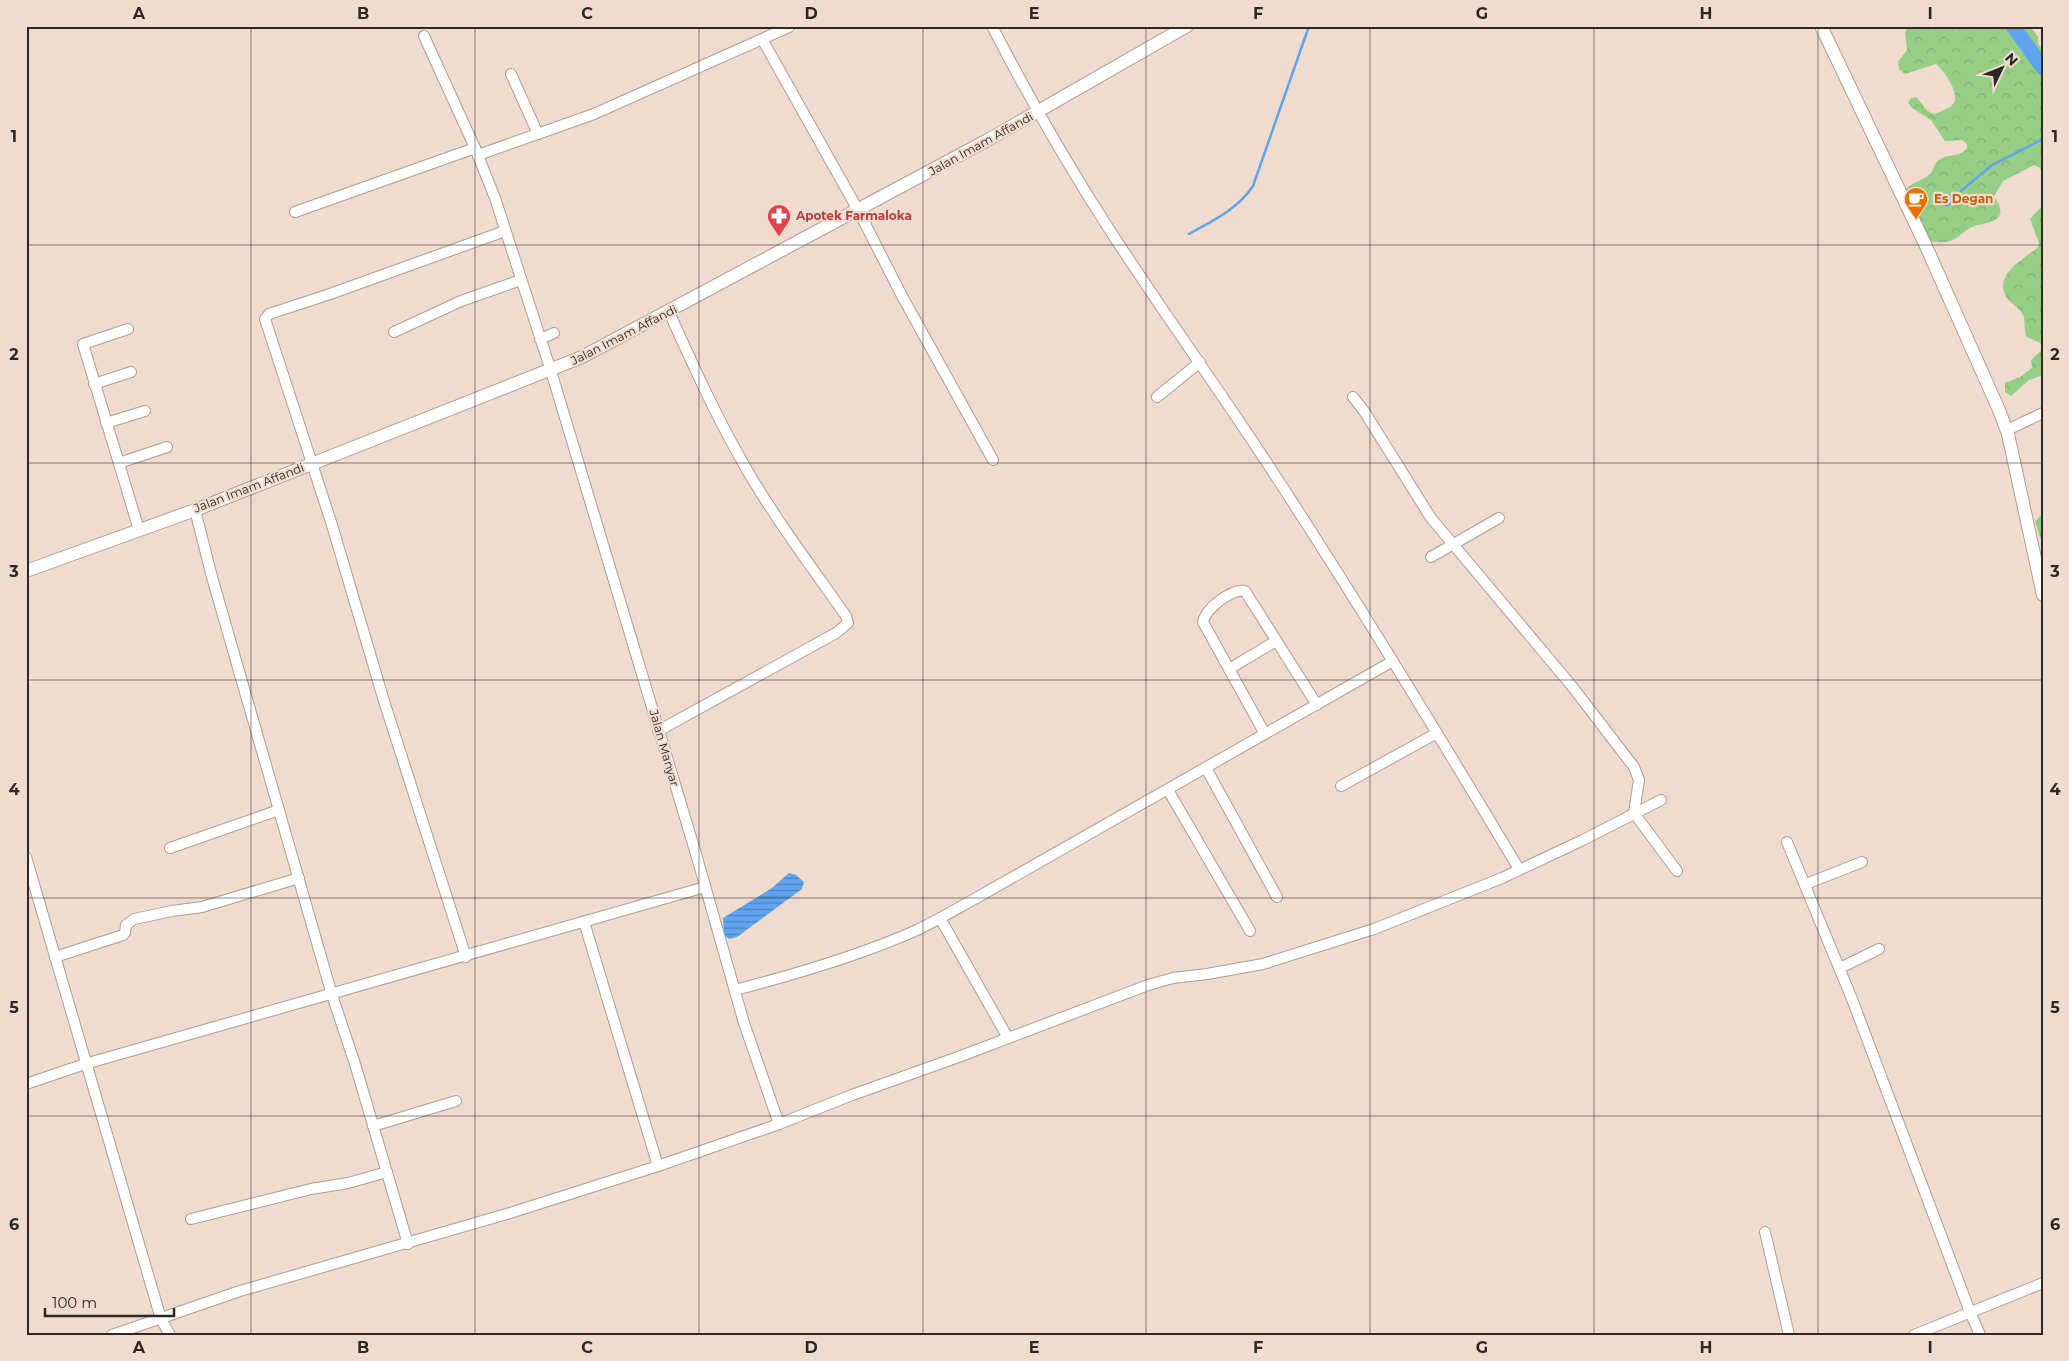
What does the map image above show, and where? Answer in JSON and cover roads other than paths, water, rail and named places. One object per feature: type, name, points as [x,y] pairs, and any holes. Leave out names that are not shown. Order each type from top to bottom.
[{"type":"street","points":[[992,26],[1038,112],[1109,229],[1200,362],[1393,661],[1518,869]]},
{"type":"street","name":"Jalan Imam Affandi","points":[[26,572],[195,510],[551,371],[582,357],[669,312],[1038,112],[1187,26]]},
{"type":"street","points":[[1821,26],[1947,290],[2007,430],[2043,595]]},
{"type":"street","points":[[295,212],[476,151],[538,134],[594,114],[789,27]]},
{"type":"street","name":"Jalan Manyar","points":[[424,36],[495,198],[551,371],[735,990],[779,1124]]},
{"type":"street","points":[[762,40],[858,210],[902,296],[993,460]]},
{"type":"street","points":[[511,74],[538,134]]},
{"type":"street","points":[[466,957],[384,701],[332,525],[265,324],[265,317],[505,231]]},
{"type":"street","points":[[394,332],[461,302],[521,280]]},
{"type":"street","points":[[658,731],[704,704],[819,643],[848,623],[846,616],[744,465],[707,396],[669,312]]},
{"type":"street","points":[[128,329],[83,344],[139,530]]},
{"type":"street","points":[[540,339],[554,333]]},
{"type":"street","points":[[1157,398],[1200,362]]},
{"type":"street","points":[[94,384],[130,372]]},
{"type":"street","points":[[1353,397],[1364,411],[1431,518],[1571,685],[1634,767],[1639,780],[1634,813],[1677,871]]},
{"type":"street","points":[[106,423],[144,411]]},
{"type":"street","points":[[2007,430],[2043,413]]},
{"type":"street","points":[[119,463],[167,447]]},
{"type":"street","points":[[195,510],[212,577],[332,995],[408,1244]]},
{"type":"street","points":[[1431,557],[1500,518]]},
{"type":"street","points":[[1265,734],[1203,622],[1204,615],[1215,604],[1237,591],[1245,591],[1317,705]]},
{"type":"street","points":[[1229,669],[1276,641]]},
{"type":"street","points":[[735,990],[782,978],[883,944],[940,918],[1393,661]]},
{"type":"street","points":[[1341,786],[1437,733]]},
{"type":"street","points":[[1206,768],[1278,897]]},
{"type":"street","points":[[1168,790],[1250,931]]},
{"type":"street","points":[[112,1335],[240,1291],[408,1244],[658,1166],[779,1124],[1148,985],[1173,978],[1263,964],[1374,929],[1518,869],[1661,800]]},
{"type":"street","points":[[170,848],[279,810]]},
{"type":"street","points":[[1787,842],[1840,968],[1980,1335]]},
{"type":"street","points":[[26,856],[161,1319],[170,1335]]},
{"type":"street","points":[[1806,884],[1862,862]]},
{"type":"street","points":[[55,957],[123,935],[126,924],[134,920],[172,911],[202,907],[299,878]]},
{"type":"street","points":[[26,1084],[86,1064],[466,957],[705,887]]},
{"type":"street","points":[[940,918],[1008,1038]]},
{"type":"street","points":[[584,922],[658,1166]]},
{"type":"street","points":[[1840,968],[1879,949]]},
{"type":"street","points":[[373,1126],[456,1101]]},
{"type":"street","points":[[191,1219],[315,1188],[348,1183],[387,1172]]},
{"type":"street","points":[[1766,1232],[1789,1335]]},
{"type":"street","points":[[1914,1335],[2043,1283]]},
{"type":"water","points":[[1954,192],[1958,201],[1946,207],[1941,198]]},
{"type":"water","points":[[789,873],[796,875],[804,882],[802,889],[737,937],[729,939],[724,935],[723,918],[772,888]]},
{"type":"waterway","points":[[1189,234],[1232,208],[1253,186],[1309,26]]},
{"type":"waterway","points":[[2013,26],[2043,68]]},
{"type":"waterway","points":[[1961,191],[1992,165],[2043,139]]},
{"type":"place","name":"Es Degan","points":[[1916,220]]},
{"type":"place","name":"Apotek Farmaloka","points":[[779,237]]}]
